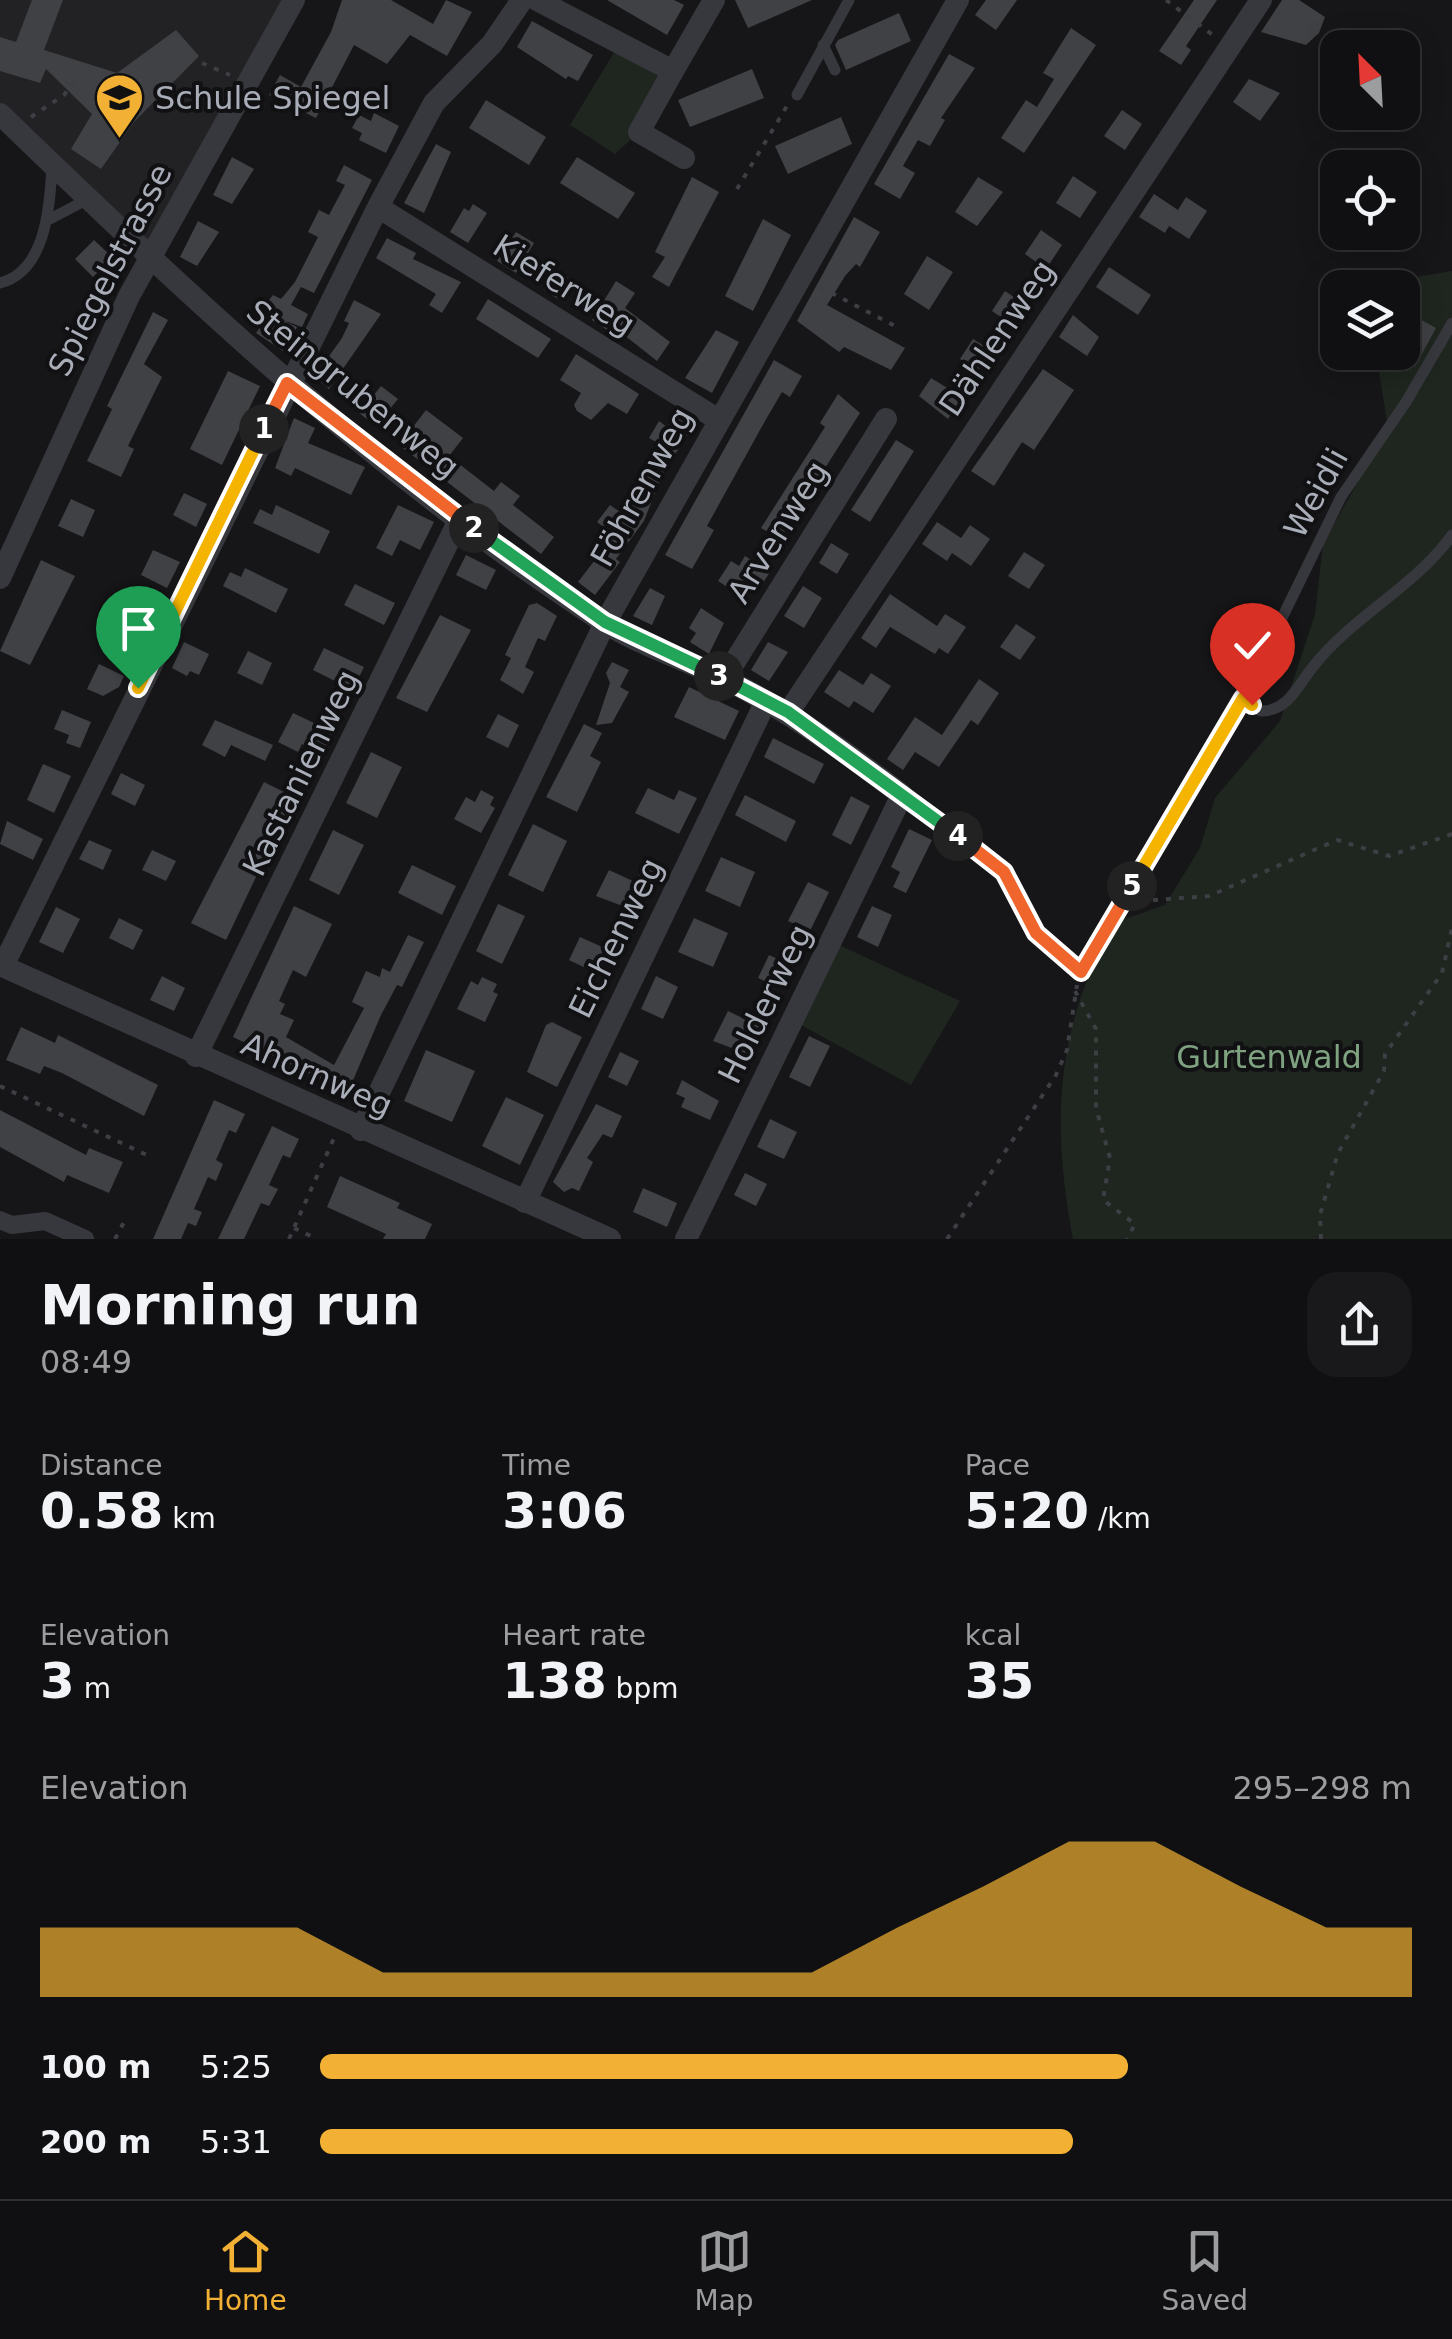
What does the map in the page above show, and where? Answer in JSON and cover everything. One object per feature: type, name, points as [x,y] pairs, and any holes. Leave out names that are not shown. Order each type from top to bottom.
[{"type":"street","name":"Spiegelstrasse","points":[[0,578],[92,368],[148,259],[294,0]]},
{"type":"street","points":[[1,965],[287,383],[434,103],[492,44],[522,0]]},
{"type":"street","points":[[538,0],[672,71]]},
{"type":"street","points":[[684,158],[640,132],[714,0]]},
{"type":"street","name":"Föhrenweg","points":[[361,1130],[605,622],[716,419],[958,0]]},
{"type":"street","name":"Dählenweg","points":[[788,712],[1261,0]]},
{"type":"street","name":"Steingrubenweg","points":[[7,121],[148,259],[287,383],[460,518],[605,622],[788,712],[902,796]]},
{"type":"street","name":"Kieferweg","points":[[378,207],[716,419]]},
{"type":"street","name":"Arvenweg","points":[[724,679],[886,419]]},
{"type":"street","name":"Kastanienweg","points":[[196,1056],[460,518]]},
{"type":"street","name":"Eichenweg","points":[[524,1202],[766,701]]},
{"type":"street","name":"Holderweg","points":[[686,1239],[902,796]]},
{"type":"street","name":"Ahornweg","points":[[1,965],[610,1239]]},
{"type":"street","points":[[0,1220],[12,1225],[45,1222],[85,1239]]},
{"type":"lane","points":[[797,94],[849,0]]},
{"type":"lane","points":[[823,44],[835,70]]},
{"type":"lane","points":[[0,282],[19,273],[50,219],[52,165]]},
{"type":"lane","points":[[50,219],[88,200]]},
{"type":"lane","name":"Weidli","points":[[1081,972],[1243,698],[1340,497],[1406,402],[1452,323]]},
{"type":"lane","points":[[1243,698],[1261,711],[1283,706],[1323,654],[1436,556],[1452,535]]},
{"type":"path","points":[[1166,0],[1210,33]]},
{"type":"path","points":[[202,62],[246,83]]},
{"type":"path","points":[[7,121],[64,95],[78,76]]},
{"type":"path","points":[[737,189],[778,117],[797,94]]},
{"type":"path","points":[[799,274],[898,328]]},
{"type":"path","points":[[902,796],[990,858],[1014,883],[1036,933],[1081,972]]},
{"type":"path","points":[[1126,896],[1142,901],[1209,896],[1337,840],[1389,856],[1452,834]]},
{"type":"path","points":[[1321,1239],[1320,1216],[1338,1153],[1384,1071],[1385,1054],[1442,973],[1452,928]]},
{"type":"path","points":[[947,1239],[1056,1074],[1067,1050],[1075,991],[1096,1029],[1096,1108],[1110,1158],[1104,1200],[1135,1224],[1128,1239]]},
{"type":"path","points":[[0,1086],[149,1156]]},
{"type":"path","points":[[289,1239],[336,1135]]},
{"type":"path","points":[[115,1239],[124,1222]]},
{"type":"path","points":[[294,1228],[318,1239]]},
{"type":"shaded area","name":"Schule Spiegel","points":[[0,0],[294,0],[148,259],[0,115]]},
{"type":"green space","points":[[621,41],[672,71],[640,131],[615,154],[570,125]]},
{"type":"green space","name":"Gurtenwald","points":[[1452,271],[1452,1239],[1073,1239],[1061,1115],[1063,1076],[1080,998],[1116,922],[1165,905],[1200,848],[1215,798],[1280,721],[1315,614],[1323,544],[1388,428],[1379,370],[1420,370],[1420,276]]},
{"type":"green space","points":[[839,945],[960,1001],[911,1085],[801,1025]]},
{"type":"building","points":[[32,0],[63,0],[44,50],[117,73],[176,30],[199,56],[134,122],[101,169],[71,149],[92,114],[46,69],[40,83],[0,71],[0,37],[16,42]]},
{"type":"building","points":[[342,0],[391,0],[433,24],[446,0],[472,12],[447,56],[410,35],[387,64],[354,45],[316,118],[269,95],[280,75],[301,87],[331,32]]},
{"type":"building","points":[[607,0],[674,0],[684,5],[667,35]]},
{"type":"building","points":[[735,0],[812,0],[748,28]]},
{"type":"building","points":[[986,0],[1017,0],[996,30],[975,15]]},
{"type":"building","points":[[1194,0],[1217,0],[1186,46],[1191,50],[1181,65],[1159,51]]},
{"type":"building","points":[[1282,0],[1299,0],[1325,17],[1319,33],[1306,45],[1261,32]]},
{"type":"building","points":[[899,13],[911,41],[846,70],[835,45],[838,40]]},
{"type":"building","points":[[532,21],[593,55],[578,81],[568,76],[566,79],[517,47]]},
{"type":"building","points":[[1071,28],[1096,45],[1024,153],[1001,138],[1026,100],[1037,107],[1054,79],[1043,73]]},
{"type":"building","points":[[949,54],[975,68],[941,118],[945,120],[930,146],[918,140],[903,166],[915,173],[900,199],[874,184]]},
{"type":"building","points":[[752,69],[764,98],[690,127],[678,100]]},
{"type":"building","points":[[1249,79],[1280,93],[1260,121],[1233,102]]},
{"type":"building","points":[[486,100],[546,137],[529,165],[469,128]]},
{"type":"building","points":[[1122,110],[1142,124],[1125,150],[1104,136]]},
{"type":"building","points":[[374,113],[399,126],[386,153],[359,140],[362,133],[352,128],[359,115],[371,121]]},
{"type":"building","points":[[841,117],[852,144],[788,174],[775,146]]},
{"type":"building","points":[[436,144],[451,152],[424,213],[404,203]]},
{"type":"building","points":[[232,157],[254,169],[232,204],[213,195]]},
{"type":"building","points":[[577,157],[635,193],[618,219],[560,183]]},
{"type":"building","points":[[344,165],[372,180],[314,293],[301,287],[291,305],[308,314],[302,327],[283,320],[297,327],[283,351],[256,333],[272,311],[264,306],[273,295],[281,299],[295,282],[318,237],[308,232],[319,210],[329,215],[345,185],[336,181]]},
{"type":"building","points":[[1073,176],[1097,192],[1080,218],[1056,203]]},
{"type":"building","points":[[692,177],[719,192],[669,287],[652,277],[665,257],[655,252]]},
{"type":"building","points":[[978,177],[1003,192],[977,226],[955,212]]},
{"type":"building","points":[[1154,194],[1178,210],[1186,197],[1207,211],[1189,239],[1169,226],[1165,233],[1139,217]]},
{"type":"building","points":[[473,204],[487,213],[468,243],[450,232],[464,208],[469,211]]},
{"type":"building","points":[[854,217],[880,232],[860,267],[856,264],[845,276],[827,305],[905,348],[891,370],[844,347],[839,352],[797,321]]},
{"type":"building","points":[[763,219],[791,235],[753,311],[725,296]]},
{"type":"building","points":[[198,221],[219,232],[197,266],[180,257]]},
{"type":"building","points":[[1041,230],[1062,245],[1046,269],[1025,254]]},
{"type":"building","points":[[516,232],[534,243],[516,273],[497,261]]},
{"type":"building","points":[[387,238],[416,253],[413,259],[461,282],[442,313],[429,305],[436,294],[376,258]]},
{"type":"building","points":[[94,240],[112,257],[93,277],[75,259]]},
{"type":"building","points":[[927,256],[953,272],[929,310],[904,294]]},
{"type":"building","points":[[1109,267],[1151,295],[1138,315],[1096,287]]},
{"type":"building","points":[[557,271],[576,282],[563,302],[544,290]]},
{"type":"building","points":[[616,281],[635,293],[625,308],[670,342],[657,361],[614,327],[610,332],[592,320]]},
{"type":"building","points":[[1005,291],[1023,303],[1010,323],[992,311]]},
{"type":"building","points":[[488,299],[551,339],[538,358],[476,319]]},
{"type":"building","points":[[354,300],[381,314],[329,389],[314,377],[342,338],[349,323],[344,321]]},
{"type":"building","points":[[153,312],[168,320],[144,364],[162,377],[128,446],[134,449],[121,477],[87,461],[112,409],[107,406]]},
{"type":"building","points":[[1073,315],[1099,337],[1087,356],[1059,337]]},
{"type":"building","points":[[1420,319],[1436,328],[1420,357]]},
{"type":"building","points":[[716,330],[739,342],[712,393],[685,378]]},
{"type":"building","points":[[973,339],[992,351],[978,371],[960,359]]},
{"type":"building","points":[[576,354],[639,394],[627,414],[608,403],[591,420],[577,411],[574,405],[581,393],[560,380]]},
{"type":"building","points":[[774,360],[802,376],[790,397],[782,392],[765,421],[707,526],[714,530],[692,569],[665,555]]},
{"type":"building","points":[[1043,369],[1074,390],[1034,450],[1022,442],[994,486],[971,471]]},
{"type":"building","points":[[228,371],[260,386],[222,465],[190,449]]},
{"type":"building","points":[[931,378],[962,397],[948,419],[919,396]]},
{"type":"building","points":[[381,386],[398,399],[376,426],[359,413]]},
{"type":"building","points":[[838,394],[860,413],[780,539],[761,528],[825,427],[820,423]]},
{"type":"building","points":[[426,410],[463,438],[449,456],[494,491],[501,482],[520,496],[513,505],[554,537],[541,554],[399,445]]},
{"type":"building","points":[[674,416],[692,427],[662,475],[644,521],[595,595],[578,582],[614,535],[597,522],[610,505],[620,512],[658,443],[649,438],[659,421],[667,427]]},
{"type":"building","points":[[294,418],[315,428],[308,443],[365,467],[351,495],[295,468],[291,476],[275,468]]},
{"type":"building","points":[[896,440],[914,451],[870,522],[851,510]]},
{"type":"building","points":[[184,493],[207,504],[196,527],[173,515]]},
{"type":"building","points":[[71,499],[95,510],[83,537],[58,526]]},
{"type":"building","points":[[276,505],[330,531],[319,554],[253,523],[260,509],[272,515]]},
{"type":"building","points":[[398,505],[434,522],[420,550],[400,540],[392,556],[376,548]]},
{"type":"building","points":[[937,522],[961,538],[970,525],[990,539],[971,566],[952,553],[947,561],[922,544]]},
{"type":"building","points":[[831,543],[849,554],[837,574],[819,563]]},
{"type":"building","points":[[153,550],[180,562],[167,588],[141,575]]},
{"type":"building","points":[[1024,552],[1045,565],[1029,589],[1008,576]]},
{"type":"building","points":[[466,555],[496,570],[486,590],[456,575]]},
{"type":"building","points":[[745,556],[770,572],[756,594],[749,589],[744,598],[718,581],[731,561],[739,566]]},
{"type":"building","points":[[41,560],[75,576],[30,665],[0,651]]},
{"type":"building","points":[[245,568],[288,589],[276,613],[223,586],[230,572],[241,577]]},
{"type":"building","points":[[355,584],[395,603],[384,625],[344,605]]},
{"type":"building","points":[[803,586],[822,598],[804,628],[784,616]]},
{"type":"building","points":[[650,588],[665,596],[652,625],[633,616]]},
{"type":"building","points":[[890,594],[937,626],[945,614],[966,627],[948,654],[939,648],[935,654],[890,627],[876,648],[861,638]]},
{"type":"building","points":[[537,603],[557,616],[545,641],[538,638],[525,667],[534,672],[523,694],[500,680],[511,658],[505,655],[529,605]]},
{"type":"building","points":[[140,607],[154,615],[136,650],[102,633],[113,610],[135,616]]},
{"type":"building","points":[[701,608],[724,623],[709,654],[690,642],[696,633],[689,628]]},
{"type":"building","points":[[440,615],[471,630],[427,712],[396,698]]},
{"type":"building","points":[[1016,624],[1036,637],[1020,660],[1000,647]]},
{"type":"building","points":[[184,642],[209,654],[199,675],[190,671],[187,676],[172,668]]},
{"type":"building","points":[[768,642],[788,652],[769,681],[751,670]]},
{"type":"building","points":[[324,648],[364,667],[353,690],[313,670]]},
{"type":"building","points":[[248,651],[272,663],[262,685],[237,673]]},
{"type":"building","points":[[612,662],[629,670],[620,687],[629,692],[612,723],[596,725],[610,683],[606,673]]},
{"type":"building","points":[[99,664],[124,676],[119,687],[103,696],[87,689]]},
{"type":"building","points":[[839,670],[863,685],[871,673],[891,686],[873,713],[854,701],[849,708],[824,692]]},
{"type":"building","points":[[979,679],[999,693],[978,725],[971,720],[939,767],[915,752],[903,770],[887,759],[915,717],[942,735]]},
{"type":"building","points":[[689,687],[739,711],[725,740],[674,717]]},
{"type":"building","points":[[62,710],[91,722],[80,748],[66,743],[69,735],[54,729]]},
{"type":"building","points":[[293,713],[333,732],[322,754],[302,744],[298,752],[278,742]]},
{"type":"building","points":[[498,714],[519,725],[508,748],[486,737]]},
{"type":"building","points":[[215,720],[273,745],[265,761],[231,745],[225,757],[202,745]]},
{"type":"building","points":[[584,724],[602,733],[590,756],[601,762],[577,812],[546,797]]},
{"type":"building","points":[[773,738],[824,764],[814,784],[764,757]]},
{"type":"building","points":[[371,752],[402,767],[377,818],[346,803]]},
{"type":"building","points":[[43,764],[71,776],[54,813],[27,800]]},
{"type":"building","points":[[121,773],[145,785],[135,806],[111,794]]},
{"type":"building","points":[[264,782],[294,797],[226,940],[191,923]]},
{"type":"building","points":[[648,788],[674,800],[679,790],[697,798],[679,834],[635,813]]},
{"type":"building","points":[[481,790],[494,797],[490,805],[495,808],[481,833],[454,819],[466,797],[475,802]]},
{"type":"building","points":[[745,795],[796,821],[786,842],[735,815]]},
{"type":"building","points":[[851,796],[870,806],[851,845],[832,835]]},
{"type":"building","points":[[7,821],[43,839],[33,860],[0,844]]},
{"type":"building","points":[[533,824],[567,841],[543,892],[508,875]]},
{"type":"building","points":[[909,829],[932,840],[906,893],[893,887],[900,872],[891,867]]},
{"type":"building","points":[[333,830],[364,845],[339,895],[309,880]]},
{"type":"building","points":[[89,840],[112,850],[103,870],[79,859]]},
{"type":"building","points":[[152,850],[176,861],[166,881],[142,870]]},
{"type":"building","points":[[721,857],[755,872],[740,907],[705,891]]},
{"type":"building","points":[[412,865],[456,886],[442,915],[398,893]]},
{"type":"building","points":[[643,867],[658,874],[651,891],[644,887],[633,910],[596,896],[609,870],[635,882]]},
{"type":"building","points":[[808,882],[829,892],[810,931],[788,921]]},
{"type":"building","points":[[498,904],[525,916],[502,964],[476,951]]},
{"type":"building","points":[[294,906],[332,924],[306,977],[293,970],[279,1001],[285,1004],[280,1014],[294,1020],[286,1037],[334,1065],[364,1008],[352,1002],[366,971],[380,977],[382,968],[390,972],[408,935],[424,942],[402,987],[397,985],[381,1015],[348,1092],[233,1037]]},
{"type":"building","points":[[872,906],[892,915],[878,947],[857,937]]},
{"type":"building","points":[[56,907],[80,919],[63,953],[39,942]]},
{"type":"building","points":[[119,918],[143,930],[133,950],[109,938]]},
{"type":"building","points":[[694,918],[728,933],[713,967],[678,952]]},
{"type":"building","points":[[580,937],[609,950],[598,974],[569,960]]},
{"type":"building","points":[[769,955],[791,965],[780,988],[758,978]]},
{"type":"building","points":[[162,976],[185,988],[174,1011],[150,1000]]},
{"type":"building","points":[[656,976],[678,987],[663,1019],[641,1009]]},
{"type":"building","points":[[482,977],[497,984],[493,992],[498,994],[485,1022],[457,1009],[471,981],[478,985]]},
{"type":"building","points":[[728,1011],[759,1026],[745,1053],[713,1041]]},
{"type":"building","points":[[552,1022],[582,1037],[557,1087],[527,1072],[546,1025]]},
{"type":"building","points":[[21,1027],[55,1043],[58,1035],[158,1085],[144,1116],[62,1073],[44,1066],[40,1074],[6,1060]]},
{"type":"building","points":[[809,1036],[830,1046],[810,1087],[789,1077]]},
{"type":"building","points":[[426,1050],[475,1071],[452,1122],[404,1101]]},
{"type":"building","points":[[620,1052],[639,1061],[627,1086],[608,1077]]},
{"type":"building","points":[[682,1080],[719,1101],[710,1120],[681,1107],[685,1098],[676,1094]]},
{"type":"building","points":[[506,1097],[544,1115],[520,1165],[482,1146]]},
{"type":"building","points":[[214,1100],[245,1114],[236,1133],[229,1130],[216,1160],[223,1164],[216,1181],[208,1177],[194,1209],[202,1212],[196,1226],[188,1223],[181,1239],[153,1239]]},
{"type":"building","points":[[596,1104],[622,1116],[612,1138],[603,1134],[587,1158],[593,1162],[579,1191],[572,1188],[564,1192],[553,1182]]},
{"type":"building","points":[[0,1110],[86,1155],[89,1148],[123,1162],[109,1193],[67,1175],[64,1182],[0,1147]]},
{"type":"building","points":[[770,1119],[797,1132],[784,1159],[757,1147]]},
{"type":"building","points":[[272,1126],[299,1139],[290,1158],[283,1155],[269,1185],[278,1189],[269,1206],[261,1203],[244,1239],[218,1239]]},
{"type":"building","points":[[745,1173],[767,1184],[756,1206],[734,1195]]},
{"type":"building","points":[[340,1176],[400,1203],[397,1208],[432,1224],[425,1239],[383,1239],[386,1234],[327,1207]]},
{"type":"building","points":[[643,1188],[677,1203],[667,1227],[633,1212]]},
{"type":"place","name":"Schule Spiegel","points":[[120,140]]},
{"type":"route","points":[[138,688],[287,383],[460,518],[605,622],[788,712],[990,858],[1014,883],[1036,933],[1081,972],[1243,698],[1252,705]]}]
